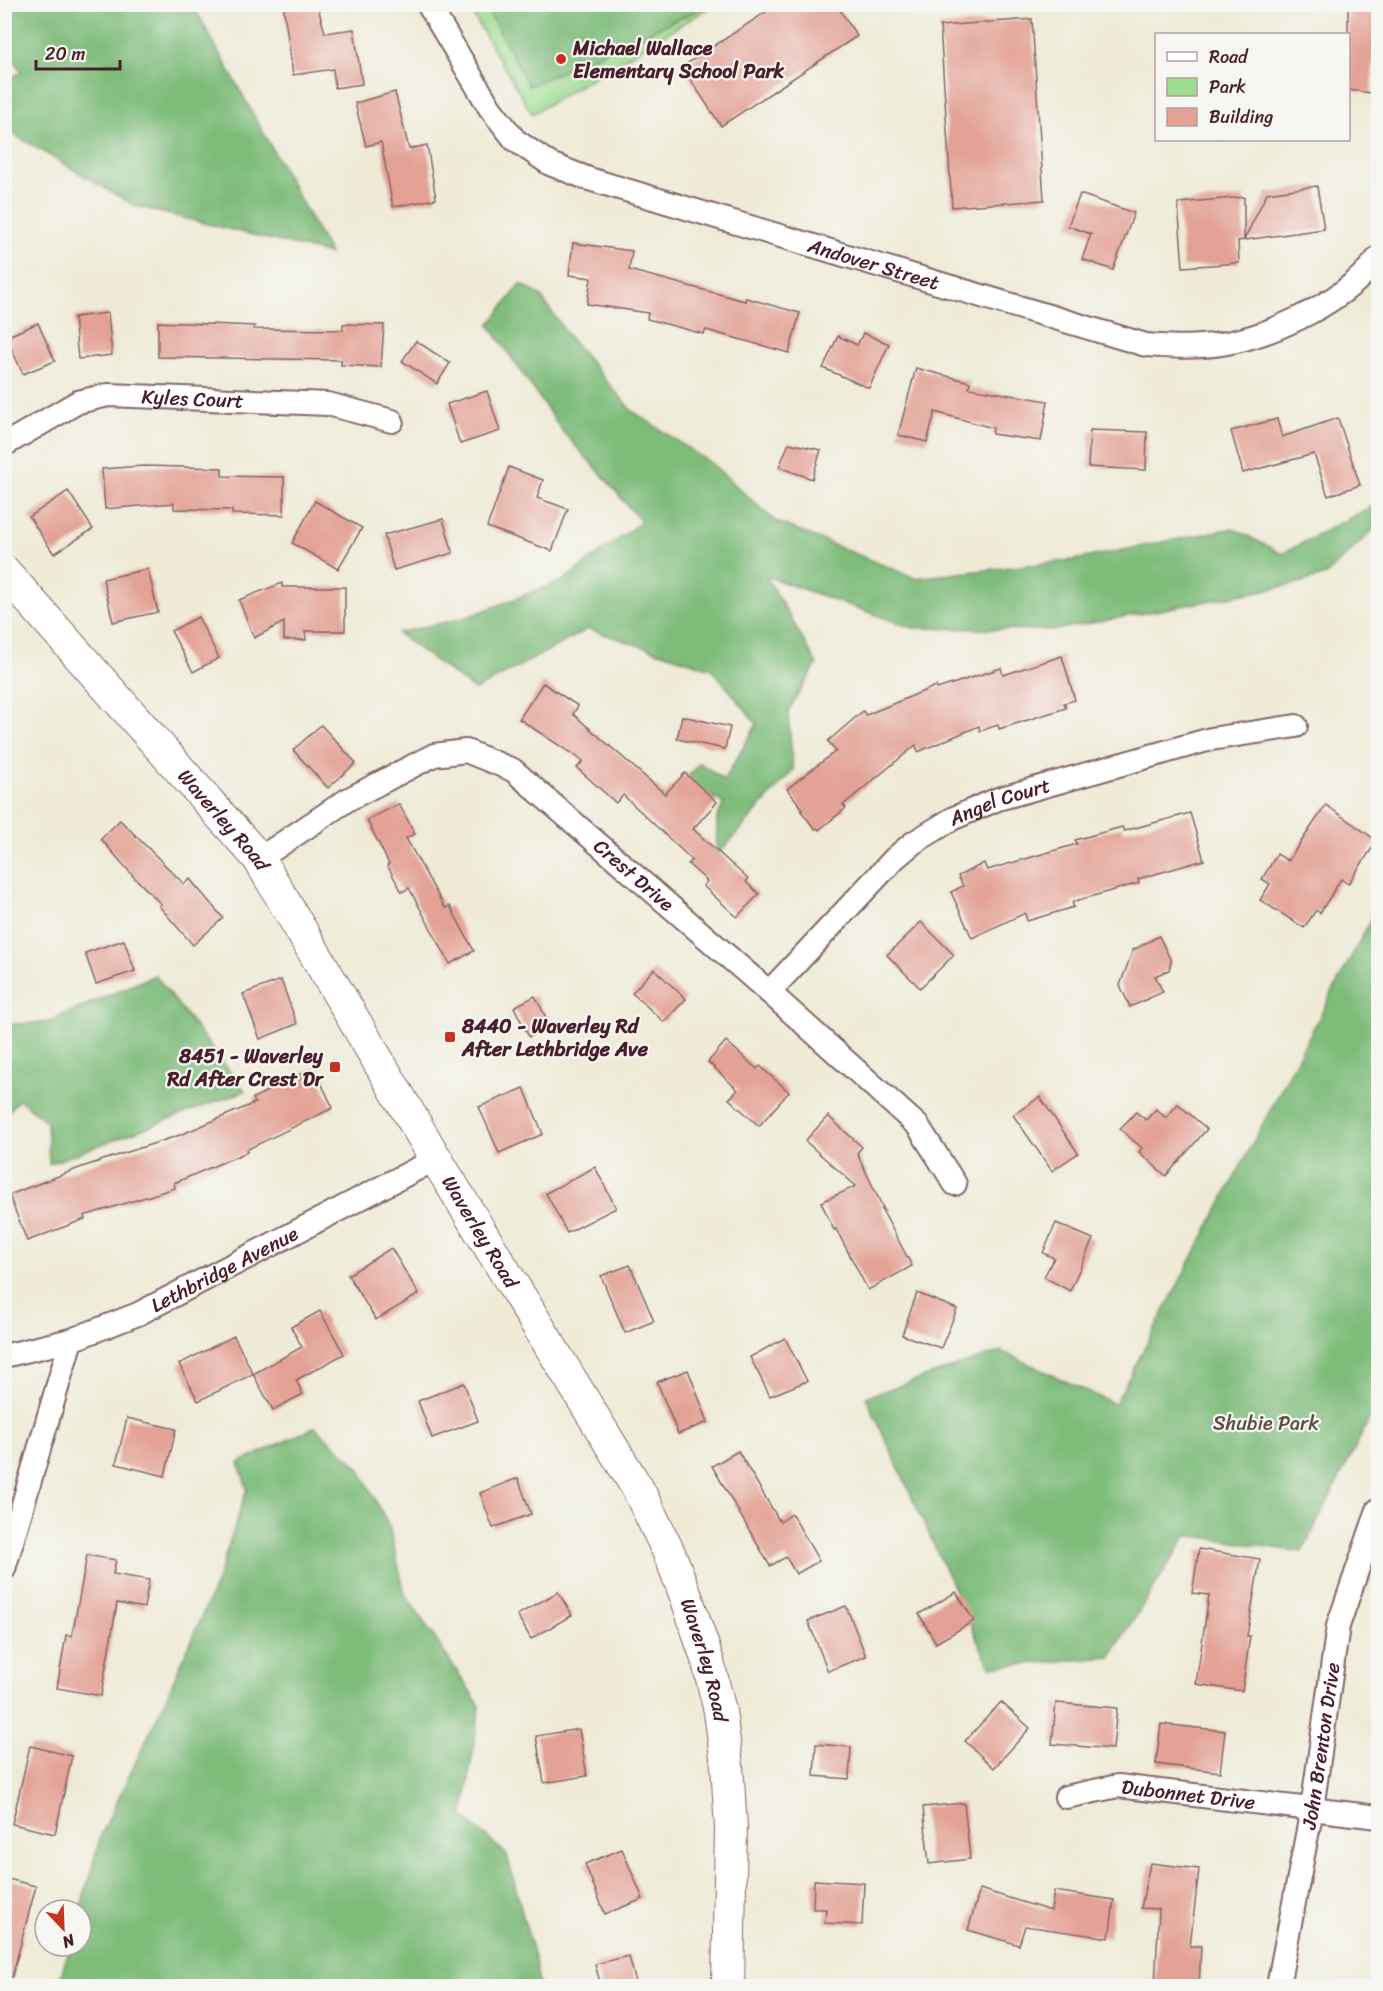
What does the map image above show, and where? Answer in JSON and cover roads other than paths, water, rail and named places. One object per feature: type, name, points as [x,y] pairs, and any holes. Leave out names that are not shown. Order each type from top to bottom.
[{"type":"main road","name":"Waverley Road","points":[[4,571],[259,859],[436,1159],[639,1491],[670,1555],[687,1599],[708,1662],[720,1711],[727,1765],[731,1827],[728,1986]]},
{"type":"street","name":"Andover Street","points":[[428,4],[490,108],[515,140],[550,164],[589,179],[1146,345],[1202,346],[1244,339],[1295,320],[1342,294],[1378,258]]},
{"type":"street","name":"Kyles Court","points":[[4,445],[78,402],[108,395],[328,404],[392,421]]},
{"type":"street","name":"Angel Court","points":[[768,992],[895,858],[954,818],[998,799],[1211,739],[1296,726]]},
{"type":"street","name":"Crest Drive","points":[[259,859],[357,795],[434,755],[466,751],[513,770],[918,1126],[956,1184]]},
{"type":"street","name":"Lethbridge Avenue","points":[[4,1356],[71,1340],[138,1314],[436,1159]]},
{"type":"street","points":[[4,1569],[71,1340]]},
{"type":"street","name":"John Brenton Drive","points":[[1278,1986],[1312,1809],[1338,1626],[1378,1510]]},
{"type":"street","name":"Dubonnet Drive","points":[[1066,1797],[1118,1786],[1378,1817]]},
{"type":"place","name":"Michael Wallace Elementary School Park","points":[[561,59]]},
{"type":"place","name":"8440 - Waverley Rd After Lethbridge Ave","points":[[450,1037]]},
{"type":"place","name":"8451 - Waverley Rd After Crest Dr","points":[[335,1067]]},
{"type":"park label","name":"Shubie Park","points":[[1266,1423]]}]
